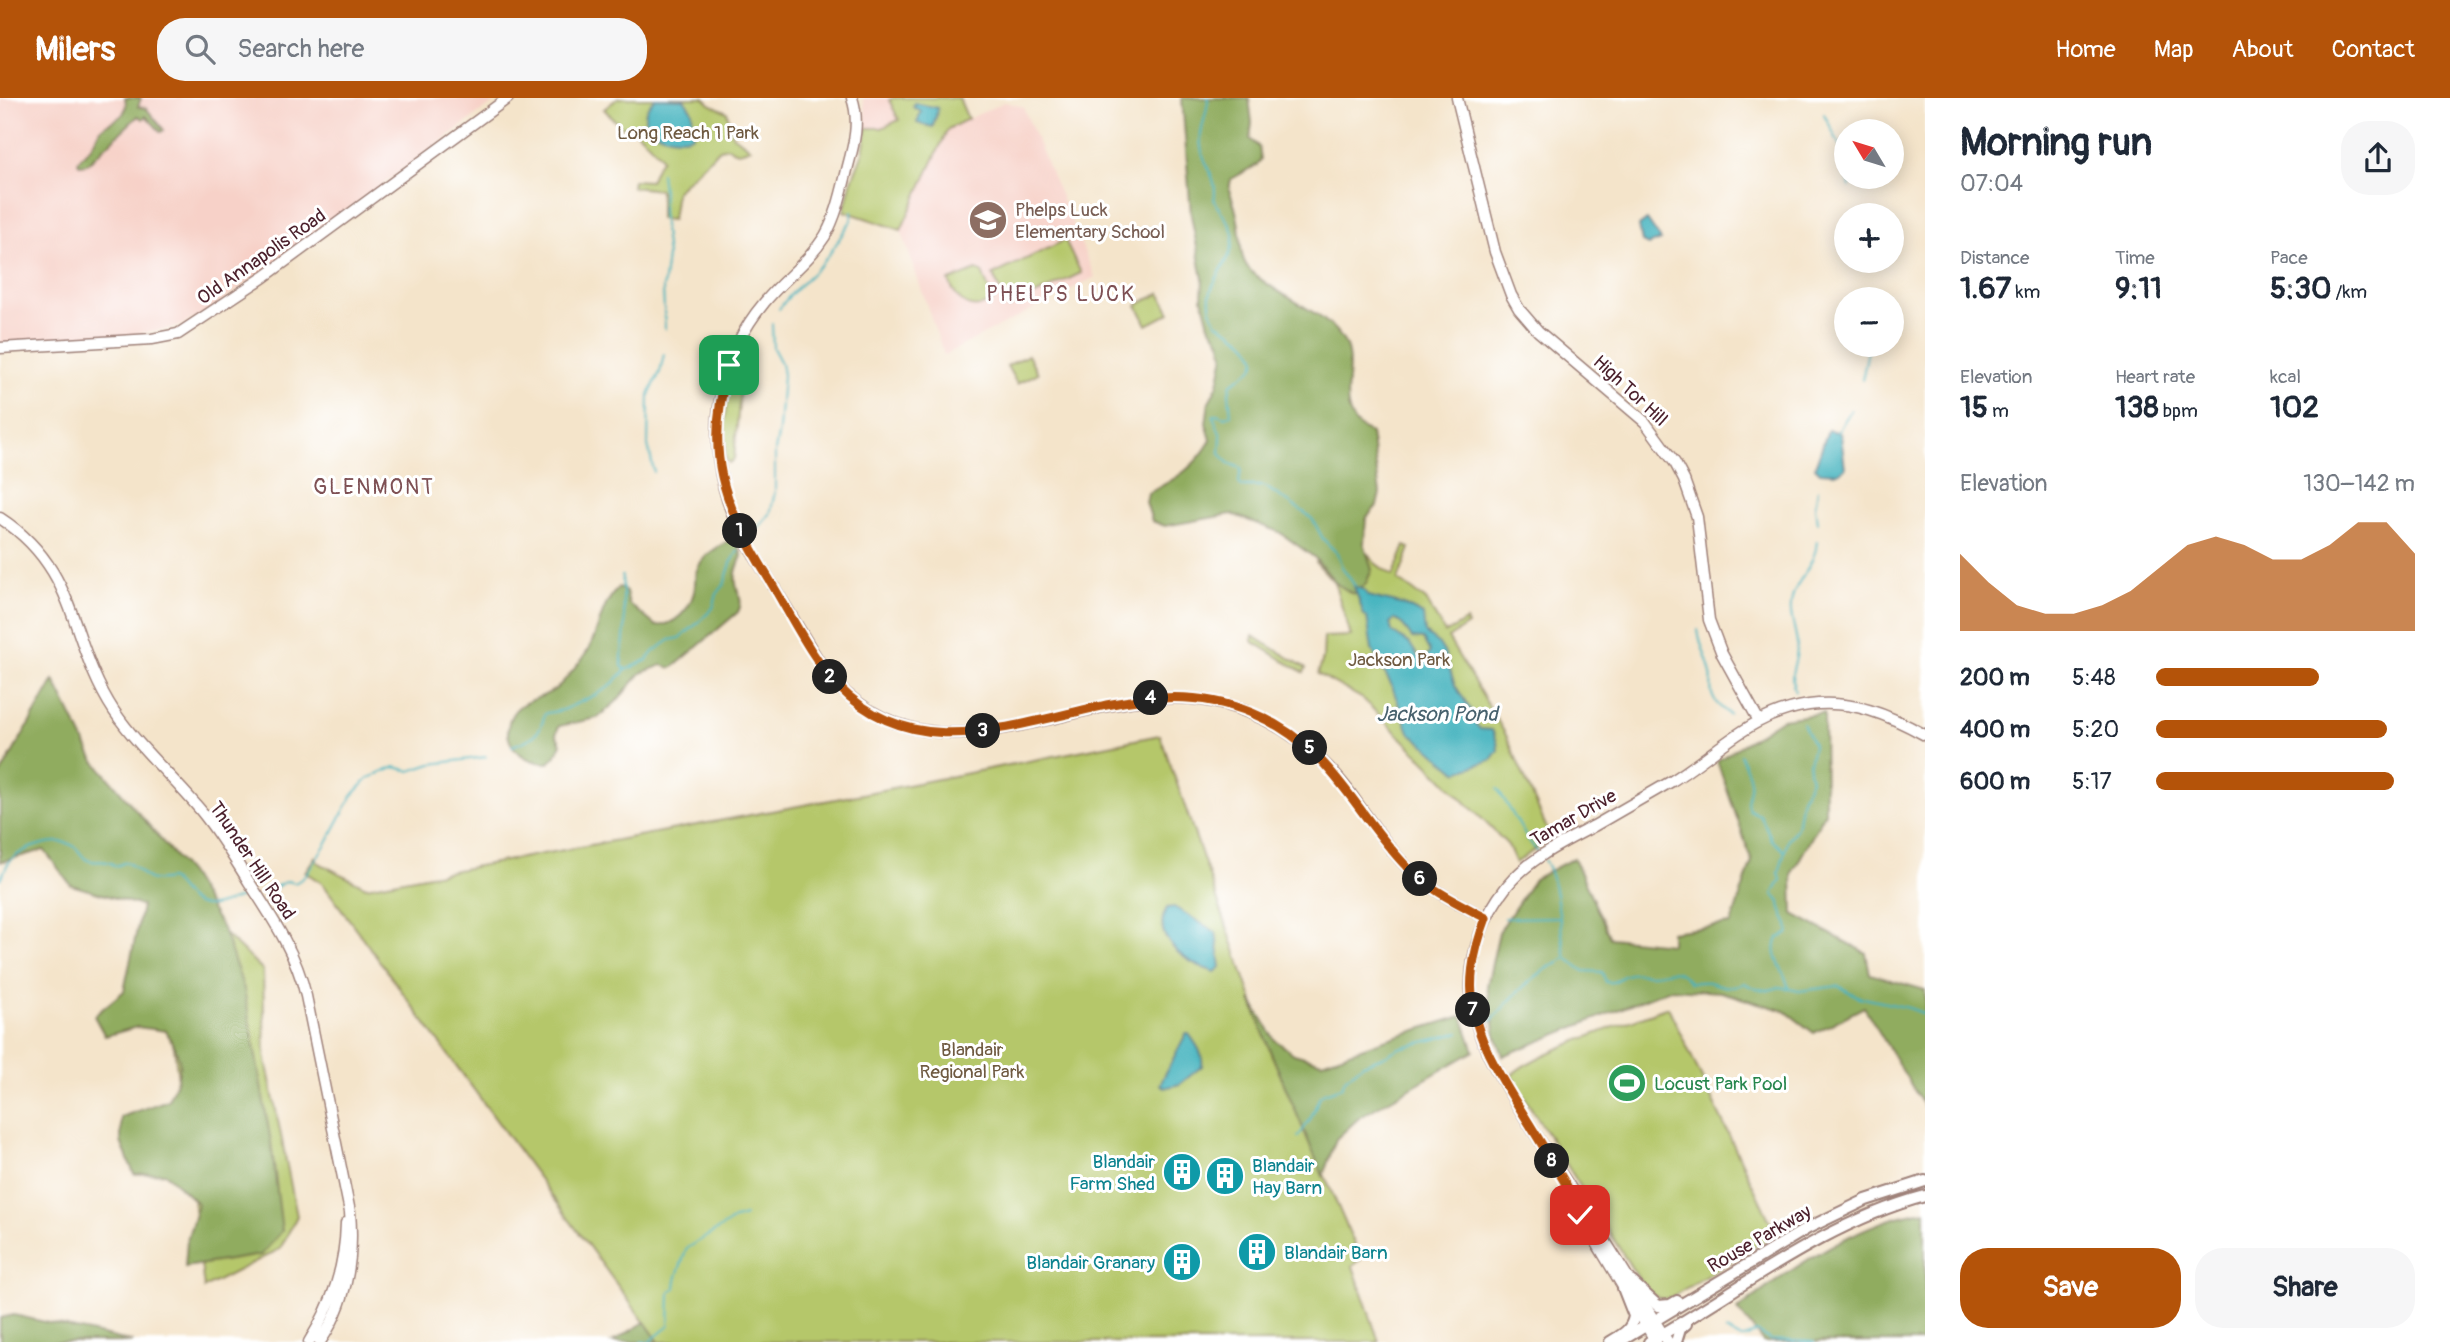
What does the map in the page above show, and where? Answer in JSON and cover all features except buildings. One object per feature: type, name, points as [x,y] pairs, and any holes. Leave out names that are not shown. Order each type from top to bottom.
[{"type":"main road","name":"Rouse Parkway","points":[[1619,1342],[1835,1215],[1877,1196],[1925,1181]]},
{"type":"main road","name":"Rouse Parkway","points":[[1658,1340],[1841,1228],[1892,1206],[1925,1196]]},
{"type":"main road","points":[[1676,1342],[1678,1333],[1685,1325],[1764,1273]]},
{"type":"main road","points":[[1628,1285],[1653,1303],[1664,1306],[1732,1274]]},
{"type":"main road","points":[[1610,1342],[1626,1332],[1633,1321],[1628,1285]]},
{"type":"street","name":"Old Annapolis Road","points":[[0,348],[152,339],[178,334],[254,284],[508,98]]},
{"type":"street","points":[[852,98],[856,119],[854,140],[834,217],[813,253],[767,299],[744,332],[729,365],[719,400],[717,419],[720,471],[724,491],[736,522],[830,678],[874,715],[901,726],[931,733],[978,732],[1157,698],[1203,700],[1253,713],[1296,737],[1321,758],[1387,843],[1419,878],[1454,902],[1486,918]]},
{"type":"street","name":"High Tor Hill","points":[[1457,98],[1495,252],[1505,283],[1519,309],[1538,331],[1639,417],[1655,434],[1684,480],[1697,517],[1709,621],[1722,654],[1759,721]]},
{"type":"street","name":"Thunder Hill Road","points":[[0,518],[28,539],[50,565],[63,590],[94,671],[115,712],[212,825],[288,944],[302,978],[350,1212],[352,1243],[349,1273],[335,1317],[320,1342]]},
{"type":"street","name":"Tamar Drive","points":[[1658,1340],[1628,1285],[1569,1196],[1567,1186],[1488,1056],[1475,1023],[1471,972],[1486,918],[1507,886],[1534,860],[1671,781],[1731,737],[1780,712],[1810,705],[1850,705],[1893,718],[1925,735]]},
{"type":"street","name":"Thunder Hill Road","points":[[309,1342],[329,1307],[341,1272],[346,1226],[345,1195]]},
{"type":"shaded area","points":[[0,98],[500,98],[271,266],[203,314],[178,327],[124,336],[0,344]]},
{"type":"shaded area","points":[[863,98],[894,98],[890,100],[899,120],[882,128],[867,128]]},
{"type":"shaded area","name":"Phelps Luck Elementary School","points":[[1004,102],[1023,107],[1095,277],[944,355],[901,230],[948,129]]},
{"type":"green space","points":[[125,98],[141,98],[138,107],[146,108],[164,130],[161,132],[146,116],[143,119],[138,116],[87,164],[80,165],[79,160],[91,147],[100,130],[125,111]]},
{"type":"green space","name":"Long Reach 1 Park","points":[[618,98],[704,98],[727,112],[733,136],[751,148],[739,152],[728,147],[720,149],[676,191],[672,220],[660,219],[660,190],[632,187],[633,180],[650,181],[662,159],[634,129],[620,126],[604,109]]},
{"type":"green space","points":[[959,98],[968,119],[948,129],[901,230],[844,211],[863,152],[867,128],[882,128],[899,120],[889,100]]},
{"type":"green space","points":[[1182,98],[1249,98],[1252,123],[1250,139],[1259,147],[1261,159],[1257,165],[1231,179],[1229,190],[1237,217],[1244,261],[1251,271],[1274,289],[1326,321],[1336,331],[1348,351],[1347,392],[1350,412],[1356,423],[1371,434],[1380,493],[1377,506],[1366,518],[1364,543],[1372,570],[1365,585],[1353,594],[1337,584],[1315,558],[1279,532],[1232,514],[1165,526],[1152,521],[1146,502],[1148,493],[1184,472],[1211,440],[1206,423],[1209,402],[1218,384],[1224,355],[1220,341],[1209,325],[1202,298],[1203,279],[1191,215]]},
{"type":"green space","points":[[1065,240],[1081,273],[1008,308],[993,275]]},
{"type":"green space","points":[[976,270],[982,272],[993,301],[972,306],[956,295],[949,281]]},
{"type":"green space","points":[[1160,293],[1170,313],[1147,325],[1137,305]]},
{"type":"green space","points":[[1028,355],[1038,373],[1017,384],[1007,366]]},
{"type":"green space","points":[[738,374],[741,380],[734,459],[729,463],[726,460],[724,439],[725,418],[733,376]]},
{"type":"green space","name":"Jackson Park","points":[[1351,530],[1375,563],[1393,576],[1405,546],[1410,548],[1398,580],[1426,600],[1445,633],[1466,621],[1468,625],[1448,638],[1506,735],[1551,838],[1516,863],[1508,845],[1363,699],[1318,674],[1323,658],[1324,637],[1351,636],[1334,582],[1316,562]]},
{"type":"green space","points":[[728,541],[738,544],[742,556],[736,577],[741,601],[738,612],[676,665],[671,668],[662,665],[641,673],[615,703],[597,718],[559,726],[556,734],[561,744],[549,763],[530,760],[515,749],[509,739],[508,727],[515,710],[524,703],[553,691],[571,673],[589,649],[607,604],[619,587],[626,592],[629,604],[656,626],[669,623],[680,616],[689,605],[699,565]]},
{"type":"green space","points":[[1253,636],[1306,668],[1304,673],[1252,641]]},
{"type":"green space","points":[[54,680],[93,759],[189,873],[223,929],[244,989],[271,1142],[282,1231],[261,1255],[185,1267],[187,1240],[198,1204],[165,1173],[134,1174],[121,1142],[121,1117],[168,1100],[180,1065],[166,1031],[137,1027],[105,1036],[94,1016],[124,991],[142,906],[71,885],[44,850],[0,862],[0,775]]},
{"type":"green space","points":[[1824,713],[1825,813],[1792,873],[1793,914],[1866,953],[1870,974],[1925,990],[1925,1108],[1864,1007],[1814,1033],[1785,1011],[1721,992],[1670,989],[1503,1056],[1496,1035],[1487,986],[1499,932],[1534,879],[1574,858],[1610,938],[1671,944],[1671,932],[1731,924],[1752,861],[1717,761],[1782,719]]},
{"type":"green space","name":"Blandair Regional Park","points":[[1160,735],[1271,1053],[1361,1259],[1353,1266],[1379,1342],[659,1342],[323,884],[305,872],[315,857],[317,862],[366,887]]},
{"type":"green space","points":[[213,923],[263,970],[265,1055],[297,1216],[280,1249],[204,1288],[160,934]]},
{"type":"green space","points":[[1251,1000],[1275,1040],[1294,1054],[1322,1062],[1462,1016],[1474,1051],[1360,1117],[1336,1139],[1323,1176]]},
{"type":"green space","points":[[1668,1007],[1776,1234],[1664,1299],[1654,1296],[1643,1286],[1511,1076],[1522,1067],[1560,1048]]},
{"type":"green space","points":[[1925,1211],[1925,1342],[1763,1342],[1738,1310],[1802,1263],[1826,1249],[1876,1225]]},
{"type":"green space","points":[[14,1315],[133,1342],[0,1342],[0,1318]]},
{"type":"green space","points":[[645,1322],[659,1342],[612,1342]]},
{"type":"water","points":[[655,98],[684,99],[692,111],[693,135],[677,138],[657,133],[649,127],[645,119]]},
{"type":"water","points":[[915,103],[938,108],[933,127],[917,123],[921,111],[913,107]]},
{"type":"water","points":[[1647,220],[1661,240],[1648,245],[1642,242],[1639,226]]},
{"type":"water","points":[[1828,430],[1841,435],[1845,468],[1838,473],[1820,472],[1815,467]]},
{"type":"water","name":"Jackson Pond","points":[[1354,586],[1364,590],[1368,596],[1404,605],[1423,615],[1425,633],[1439,644],[1444,652],[1455,685],[1476,724],[1480,729],[1492,730],[1498,750],[1491,760],[1457,772],[1409,732],[1391,684],[1372,650],[1367,617]],"holes":[[[1395,619],[1412,638],[1423,639],[1430,652],[1424,660],[1419,658],[1410,644],[1392,632],[1390,623]]]},
{"type":"water","points":[[1174,907],[1216,932],[1221,967],[1215,972],[1184,957],[1167,940],[1163,919],[1167,908]]},
{"type":"water","points":[[1186,1034],[1189,1034],[1199,1049],[1202,1066],[1180,1084],[1164,1088],[1160,1084]]},
{"type":"water","name":"Locust Park Pool","points":[[1631,1070],[1641,1091],[1637,1093],[1632,1087],[1621,1092],[1614,1078]]},
{"type":"waterway","points":[[1208,98],[1201,135],[1202,154],[1213,178],[1214,200],[1233,234],[1228,257],[1212,287],[1211,309],[1217,323],[1246,343],[1256,360],[1253,368],[1231,384],[1231,415],[1213,416],[1221,436],[1220,453],[1228,463],[1241,468],[1241,486],[1264,486],[1308,515],[1323,539],[1337,553],[1342,567],[1355,586]]},
{"type":"waterway","points":[[1824,114],[1834,134]]},
{"type":"waterway","points":[[661,173],[667,256],[663,289],[665,329]]},
{"type":"waterway","points":[[779,309],[828,256],[852,220],[852,212]]},
{"type":"waterway","points":[[754,533],[770,514],[775,492],[775,451],[783,375],[781,363],[773,348],[772,324]]},
{"type":"waterway","points":[[654,472],[648,445],[649,395],[660,372],[664,354]]},
{"type":"waterway","points":[[1862,380],[1867,357]]},
{"type":"waterway","points":[[1837,433],[1851,410]]},
{"type":"waterway","points":[[1817,523],[1815,507],[1818,489]]},
{"type":"waterway","points":[[1795,691],[1792,673],[1797,642],[1791,602],[1814,556],[1817,541]]},
{"type":"waterway","points":[[512,746],[534,736],[547,713],[563,710],[609,687],[626,670],[647,660],[653,652],[670,640],[680,638],[699,622],[713,608],[738,551]]},
{"type":"waterway","points":[[622,576],[625,628],[622,666],[626,670]]},
{"type":"waterway","points":[[1698,630],[1710,669],[1714,700],[1729,714]]},
{"type":"waterway","points":[[1788,987],[1775,951],[1778,938],[1788,934],[1788,926],[1780,902],[1773,894],[1781,880],[1779,873],[1788,839],[1797,828],[1802,798],[1811,780],[1809,765],[1813,745],[1803,723]]},
{"type":"waterway","points":[[1740,755],[1750,780],[1747,801],[1749,810],[1760,815],[1772,840],[1783,850]]},
{"type":"waterway","points":[[272,889],[287,881],[295,883],[303,878],[326,844],[352,796],[369,778],[395,767],[410,771],[431,764],[486,757]]},
{"type":"waterway","points":[[1498,789],[1538,853]]},
{"type":"waterway","points":[[0,879],[8,863],[23,851],[41,844],[60,842],[75,847],[89,861],[107,862],[116,866],[126,862],[148,879],[170,879],[189,899],[202,906],[216,905],[244,896]]},
{"type":"waterway","points":[[1544,860],[1556,893],[1566,958],[1584,971],[1602,972],[1606,982],[1632,974],[1675,971],[1690,982],[1709,982],[1731,987],[1744,983],[1756,989],[1780,987],[1799,991],[1838,986],[1859,997],[1925,1014]]},
{"type":"waterway","points":[[1505,918],[1558,917]]},
{"type":"waterway","points":[[1491,1021],[1534,978],[1566,958]]},
{"type":"waterway","points":[[1925,1027],[1925,1036]]},
{"type":"waterway","points":[[1298,1137],[1310,1120],[1320,1096],[1342,1087],[1345,1079],[1363,1064],[1399,1048],[1459,1033]]},
{"type":"waterway","points":[[649,1342],[669,1326],[670,1292],[675,1288],[686,1249],[735,1219],[745,1216]]},
{"type":"waterway","points":[[1726,1331],[1741,1338],[1756,1332],[1771,1340],[1814,1342]]},
{"type":"waterway","points":[[641,1342],[646,1342]]},
{"type":"place","name":"Phelps Luck Elementary School","points":[[988,220]]},
{"type":"place","name":"Locust Park Pool","points":[[1627,1083]]},
{"type":"place","name":"Blandair Farm Shed","points":[[1182,1172]]},
{"type":"place","name":"Blandair Hay Barn","points":[[1225,1176]]},
{"type":"place","name":"Blandair Barn","points":[[1257,1252]]},
{"type":"place","name":"Blandair Granary","points":[[1182,1262]]},
{"type":"district","name":"PHELPS LUCK","points":[[1061,294]]},
{"type":"district","name":"GLENMONT","points":[[374,487]]},
{"type":"route","points":[[729,365],[719,400],[717,419],[724,491],[752,552],[820,663],[841,689],[874,715],[901,726],[931,733],[968,733],[1137,700],[1173,697],[1236,707],[1268,720],[1296,737],[1321,758],[1387,843],[1419,878],[1454,902],[1486,918],[1471,972],[1475,1023],[1488,1056],[1567,1186],[1569,1196],[1580,1215]]}]
